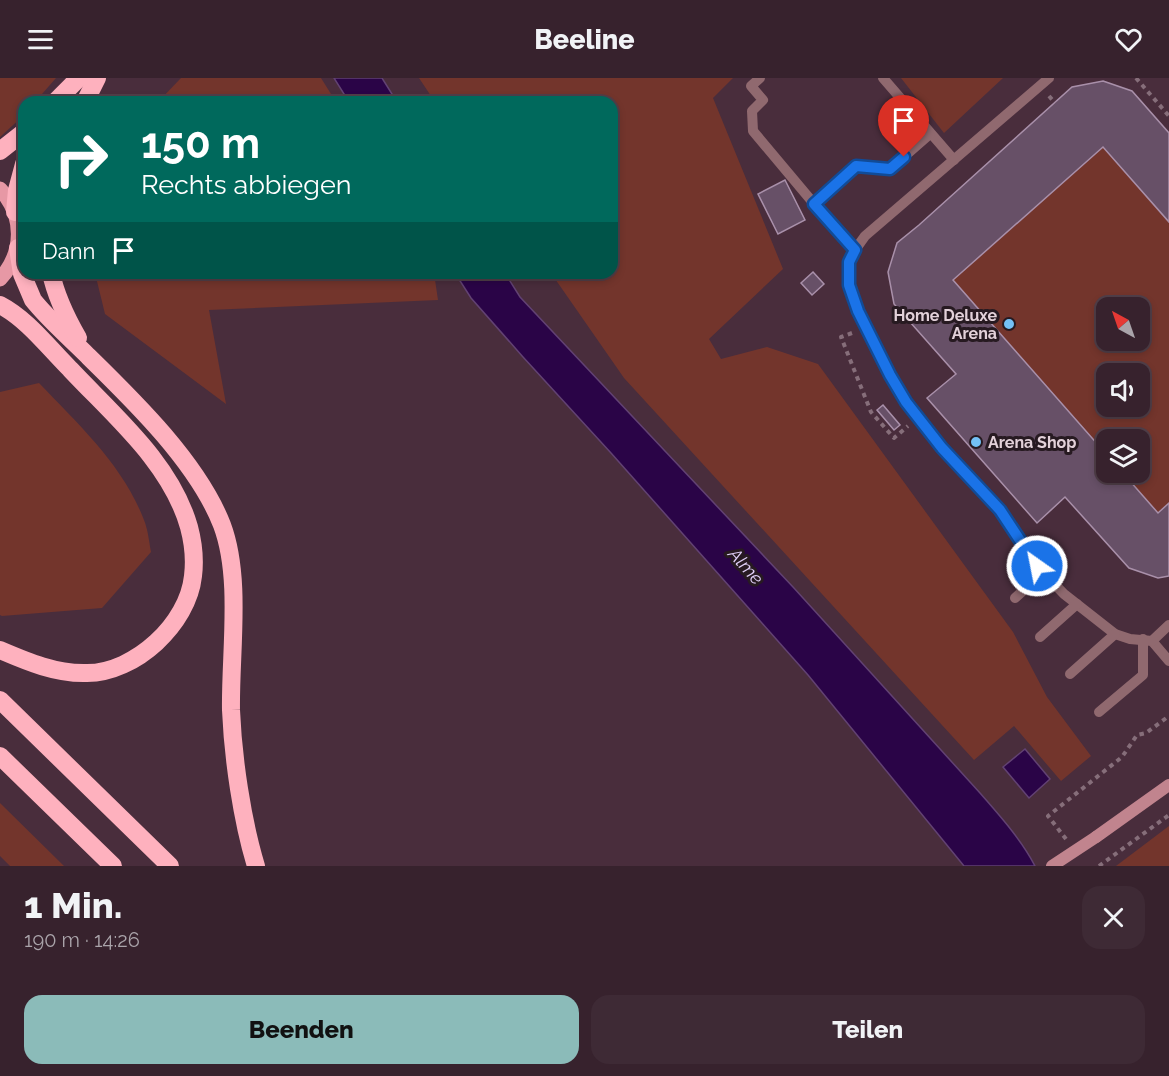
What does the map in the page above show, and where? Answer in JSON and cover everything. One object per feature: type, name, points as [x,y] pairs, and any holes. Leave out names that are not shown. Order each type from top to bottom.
[{"type":"highway","points":[[88,96],[97,78]]},
{"type":"highway","points":[[62,96],[76,81]]},
{"type":"highway","points":[[66,96],[76,81]]},
{"type":"highway","points":[[0,151],[18,137]]},
{"type":"highway","points":[[15,212],[18,186]]},
{"type":"highway","points":[[23,279],[33,300],[51,321],[176,451],[208,497],[222,525],[233,581],[231,711],[234,746],[250,846],[256,866]]},
{"type":"highway","points":[[52,279],[65,315],[89,358]]},
{"type":"highway","points":[[0,305],[11,311],[33,331],[125,428],[161,470],[177,496],[188,524],[193,548],[193,577],[186,602],[170,627],[141,654],[121,665],[105,671],[73,673],[38,665],[0,650]]},
{"type":"highway","points":[[0,700],[170,866]]},
{"type":"highway","points":[[0,756],[113,866]]},
{"type":"main road","points":[[0,189],[15,212],[18,226]]},
{"type":"main road","points":[[0,279],[12,262],[18,248]]},
{"type":"street","points":[[1052,866],[1169,785]]},
{"type":"lane","points":[[760,78],[751,86],[764,100],[752,111],[753,131],[843,239],[855,250]]},
{"type":"lane","points":[[883,78],[954,160]]},
{"type":"lane","points":[[1049,78],[866,236],[849,262],[849,285],[866,328],[906,402],[942,448],[1000,510],[1043,573],[1115,634],[1130,639],[1148,640],[1169,626]]},
{"type":"lane","points":[[814,204],[856,166],[890,169],[930,134]]},
{"type":"lane","points":[[1015,598],[1043,573]]},
{"type":"lane","points":[[1040,637],[1077,604]]},
{"type":"lane","points":[[1070,674],[1115,634]]},
{"type":"lane","points":[[1148,640],[1169,661]]},
{"type":"lane","points":[[1099,712],[1143,675],[1148,640]]},
{"type":"path","points":[[1136,78],[1169,116]]},
{"type":"path","points":[[866,328],[841,337],[871,412],[894,438]]},
{"type":"path","points":[[889,441],[918,418]]},
{"type":"path","points":[[1067,841],[1048,816],[1122,757],[1137,735],[1146,733],[1169,716]]},
{"type":"path","points":[[1099,866],[1169,815]]},
{"type":"shaded area","points":[[0,78],[56,78],[40,96],[18,96],[18,120],[0,137]]},
{"type":"shaded area","points":[[181,78],[321,78],[332,96],[164,96]]},
{"type":"shaded area","points":[[419,78],[733,78],[713,98],[783,269],[709,339],[721,359],[767,347],[818,364],[1013,632],[1047,697],[1091,756],[1061,781],[1014,726],[974,760],[624,378],[555,279],[618,279],[618,96],[431,96]]},
{"type":"shaded area","points":[[901,78],[1003,78],[944,133]]},
{"type":"shaded area","name":"Home Deluxe Arena","points":[[1103,81],[1132,91],[1169,133],[1169,576],[1158,578],[1129,568],[1065,497],[1037,523],[927,398],[956,374],[894,304],[888,272],[897,243]]},
{"type":"shaded area","points":[[96,279],[435,279],[438,300],[209,310],[226,404],[105,314]]},
{"type":"shaded area","points":[[39,383],[99,447],[124,481],[144,520],[151,552],[102,608],[2,616],[0,615],[0,392]]},
{"type":"shaded area","points":[[0,803],[64,866],[10,866],[0,856]]},
{"type":"shaded area","points":[[1169,826],[1169,866],[1116,866]]},
{"type":"water","points":[[334,78],[382,78],[393,96],[345,96]]},
{"type":"water","name":"Alme","points":[[459,279],[509,279],[520,297],[793,587],[980,793],[1016,837],[1035,866],[964,866],[808,675],[471,298]]},
{"type":"water","points":[[1025,749],[1050,779],[1029,798],[1003,767]]},
{"type":"building","points":[[1103,81],[1132,91],[1169,133],[1169,222],[1103,147],[953,280],[1096,442],[1096,483],[1132,483],[1158,513],[1169,503],[1169,576],[1158,578],[1129,568],[1065,497],[1037,523],[927,398],[956,374],[894,304],[888,272],[897,243],[1072,87]]},
{"type":"building","points":[[785,180],[805,220],[778,234],[758,194]]},
{"type":"building","points":[[813,272],[824,284],[812,295],[801,283]]},
{"type":"building","points":[[883,405],[900,425],[894,430],[877,410]]},
{"type":"place","name":"Home Deluxe Arena","points":[[1009,324]]},
{"type":"place","name":"Arena Shop","points":[[976,442]]},
{"type":"route","points":[[904,157],[890,169],[856,166],[814,204],[855,250],[849,262],[849,285],[858,311],[906,402],[942,448],[1000,510],[1037,566]]}]
